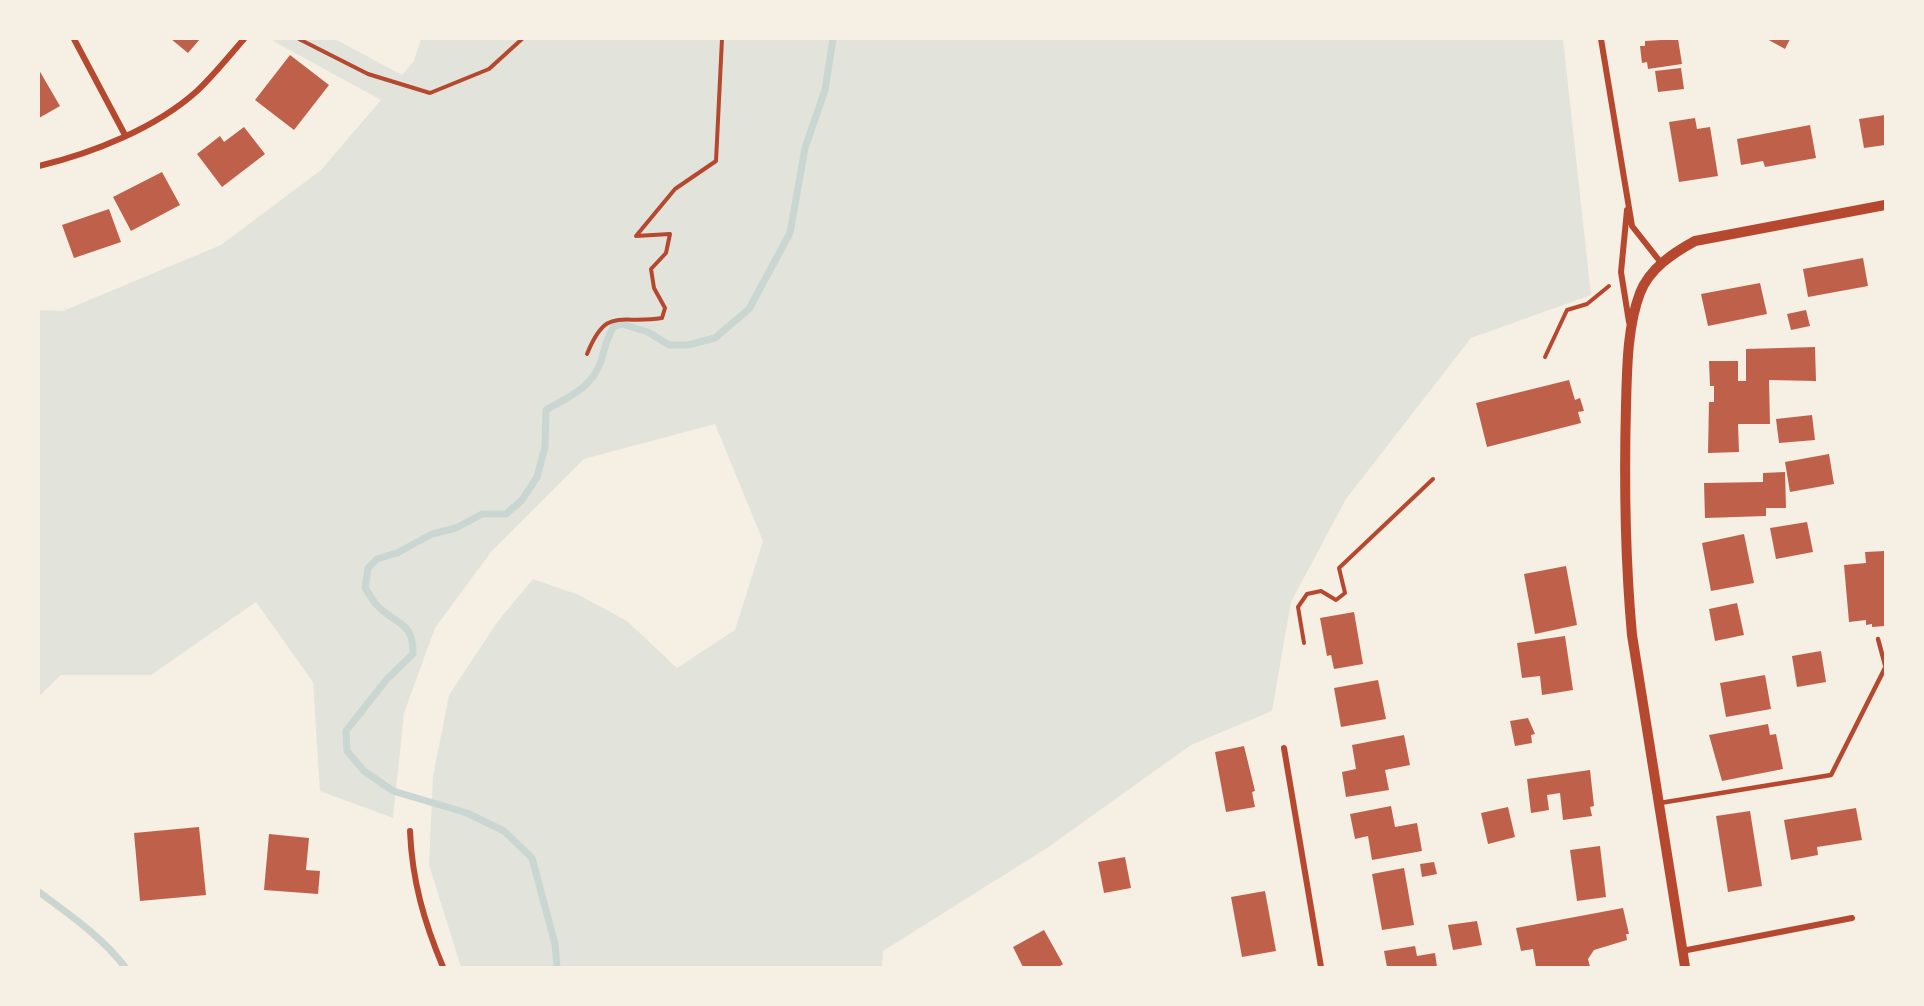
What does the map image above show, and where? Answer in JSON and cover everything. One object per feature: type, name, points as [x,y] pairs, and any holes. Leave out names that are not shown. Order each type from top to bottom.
[{"type":"street","points":[[74,39],[125,135]]},
{"type":"street","points":[[39,166],[87,152],[173,110],[198,90],[244,39]]},
{"type":"street","points":[[1601,39],[1632,226],[1662,264]]},
{"type":"street","points":[[1628,200],[1621,272],[1632,338]]},
{"type":"street","points":[[1684,967],[1632,635],[1625,539],[1627,373],[1640,292],[1671,255],[1695,241],[1885,205]]},
{"type":"street","points":[[1284,748],[1321,967]]},
{"type":"street","points":[[410,831],[413,876],[423,918],[443,967]]},
{"type":"street","points":[[1682,951],[1852,918]]},
{"type":"lane","points":[[1658,804],[1831,775],[1885,666],[1878,639]]},
{"type":"path","points":[[299,39],[368,74],[430,93],[489,69],[522,39]]},
{"type":"path","points":[[587,354],[604,323],[613,319],[646,321],[663,318],[665,308],[654,288],[651,269],[666,253],[670,234],[636,236],[675,189],[716,161],[722,39]]},
{"type":"path","points":[[1545,357],[1567,310],[1587,304],[1607,290]]},
{"type":"path","points":[[1304,643],[1298,607],[1307,594],[1321,591],[1336,600],[1345,593],[1339,567],[1433,479]]},
{"type":"shaded area","points":[[274,39],[335,39],[402,75],[414,61],[421,39],[1563,39],[1591,295],[1471,338],[1346,499],[1291,602],[1272,711],[1191,745],[1047,848],[883,951],[882,967],[461,967],[429,865],[433,776],[449,695],[498,621],[533,579],[579,595],[627,621],[677,668],[735,630],[763,541],[715,424],[584,459],[491,552],[435,628],[404,713],[393,818],[320,791],[313,682],[256,602],[151,675],[61,675],[39,696],[39,310],[63,311],[221,245],[321,170],[381,100],[273,41]]},
{"type":"building","points":[[171,39],[200,39],[188,53]]},
{"type":"building","points":[[1678,39],[1682,64],[1648,69],[1647,62],[1642,63],[1640,46],[1645,46],[1645,41]]},
{"type":"building","points":[[1767,39],[1790,39],[1785,49]]},
{"type":"building","points":[[290,55],[329,85],[294,130],[255,100]]},
{"type":"building","points":[[1681,68],[1684,89],[1658,92],[1655,71]]},
{"type":"building","points":[[39,70],[60,106],[39,118]]},
{"type":"building","points":[[1885,115],[1885,145],[1864,148],[1859,119]]},
{"type":"building","points":[[1695,118],[1697,129],[1710,127],[1718,176],[1679,182],[1669,122]]},
{"type":"building","points":[[1810,125],[1816,158],[1765,167],[1763,161],[1741,165],[1737,139]]},
{"type":"building","points":[[244,127],[265,154],[222,187],[197,154],[220,136],[224,142]]},
{"type":"building","points":[[162,172],[180,205],[131,231],[113,197]]},
{"type":"building","points":[[109,209],[121,242],[74,258],[62,225]]},
{"type":"building","points":[[1863,258],[1868,286],[1808,297],[1803,269]]},
{"type":"building","points":[[1760,283],[1767,314],[1708,326],[1701,294]]},
{"type":"building","points":[[1806,310],[1810,326],[1791,330],[1787,314]]},
{"type":"building","points":[[1815,347],[1816,381],[1769,380],[1770,424],[1738,424],[1739,452],[1708,453],[1709,402],[1714,402],[1714,386],[1710,386],[1709,361],[1738,361],[1738,381],[1746,381],[1746,349]]},
{"type":"building","points":[[1569,380],[1575,400],[1580,398],[1584,411],[1578,412],[1581,423],[1487,447],[1476,403]]},
{"type":"building","points":[[1812,415],[1815,440],[1779,443],[1776,419]]},
{"type":"building","points":[[1829,454],[1834,484],[1790,492],[1785,462]]},
{"type":"building","points":[[1785,472],[1786,508],[1766,508],[1766,516],[1705,518],[1704,483],[1763,482],[1763,473]]},
{"type":"building","points":[[1807,522],[1813,552],[1776,559],[1770,528]]},
{"type":"building","points":[[1744,534],[1754,583],[1711,591],[1702,543]]},
{"type":"building","points":[[1885,551],[1885,626],[1872,627],[1872,624],[1866,625],[1866,620],[1849,622],[1844,565],[1866,563],[1865,552]]},
{"type":"building","points":[[1566,566],[1577,625],[1535,634],[1524,574]]},
{"type":"building","points":[[1737,603],[1744,635],[1715,641],[1709,609]]},
{"type":"building","points":[[1354,612],[1363,664],[1334,669],[1331,655],[1327,656],[1320,618]]},
{"type":"building","points":[[1565,636],[1573,690],[1542,695],[1540,676],[1522,678],[1517,643]]},
{"type":"building","points":[[1821,651],[1826,682],[1797,687],[1792,656]]},
{"type":"building","points":[[1765,675],[1771,709],[1726,717],[1720,683]]},
{"type":"building","points":[[1378,680],[1386,719],[1341,727],[1334,688]]},
{"type":"building","points":[[1528,718],[1535,734],[1531,735],[1532,743],[1515,746],[1510,721]]},
{"type":"building","points":[[1768,724],[1770,735],[1776,734],[1783,769],[1722,781],[1709,735]]},
{"type":"building","points":[[1404,735],[1410,765],[1385,770],[1389,790],[1346,797],[1342,772],[1356,769],[1352,745]]},
{"type":"building","points":[[1244,746],[1255,791],[1252,792],[1255,807],[1226,812],[1215,752]]},
{"type":"building","points":[[1590,770],[1594,806],[1590,807],[1592,816],[1563,820],[1560,793],[1547,795],[1549,810],[1531,813],[1527,779]]},
{"type":"building","points":[[1391,806],[1395,827],[1417,823],[1422,851],[1372,860],[1368,836],[1355,839],[1350,814]]},
{"type":"building","points":[[1508,807],[1515,837],[1488,844],[1481,813]]},
{"type":"building","points":[[1856,808],[1862,840],[1817,847],[1818,855],[1791,860],[1784,820]]},
{"type":"building","points":[[1750,811],[1762,886],[1728,892],[1716,816]]},
{"type":"building","points":[[199,827],[206,895],[140,901],[134,833]]},
{"type":"building","points":[[269,834],[309,838],[306,870],[320,871],[318,894],[264,890]]},
{"type":"building","points":[[1600,846],[1606,897],[1577,901],[1570,850]]},
{"type":"building","points":[[1125,857],[1131,888],[1104,893],[1098,862]]},
{"type":"building","points":[[1434,862],[1437,874],[1422,877],[1420,864]]},
{"type":"building","points":[[1404,868],[1414,925],[1382,930],[1372,874]]},
{"type":"building","points":[[1265,891],[1276,951],[1242,957],[1231,897]]},
{"type":"building","points":[[1623,908],[1629,934],[1626,934],[1627,940],[1594,950],[1588,959],[1590,967],[1536,967],[1533,949],[1521,951],[1516,928]]},
{"type":"building","points":[[1477,921],[1482,945],[1453,950],[1448,925]]},
{"type":"building","points":[[1044,930],[1063,964],[1059,967],[1023,967],[1013,947]]},
{"type":"building","points":[[1415,946],[1417,956],[1435,953],[1437,967],[1387,967],[1384,951]]},
{"type":"waterway","points":[[557,967],[555,944],[532,858],[504,831],[467,813],[393,791],[364,771],[347,751],[346,731],[387,679],[413,654],[410,635],[406,629],[383,611],[365,588],[368,568],[377,559],[397,553],[432,534],[456,528],[482,514],[506,514],[522,500],[537,477],[545,447],[546,410],[571,396],[592,378],[614,326],[622,324],[648,332],[669,345],[688,345],[715,338],[749,309],[790,233],[805,148],[825,90],[833,39]]},
{"type":"waterway","points":[[39,892],[95,936],[125,967]]}]
